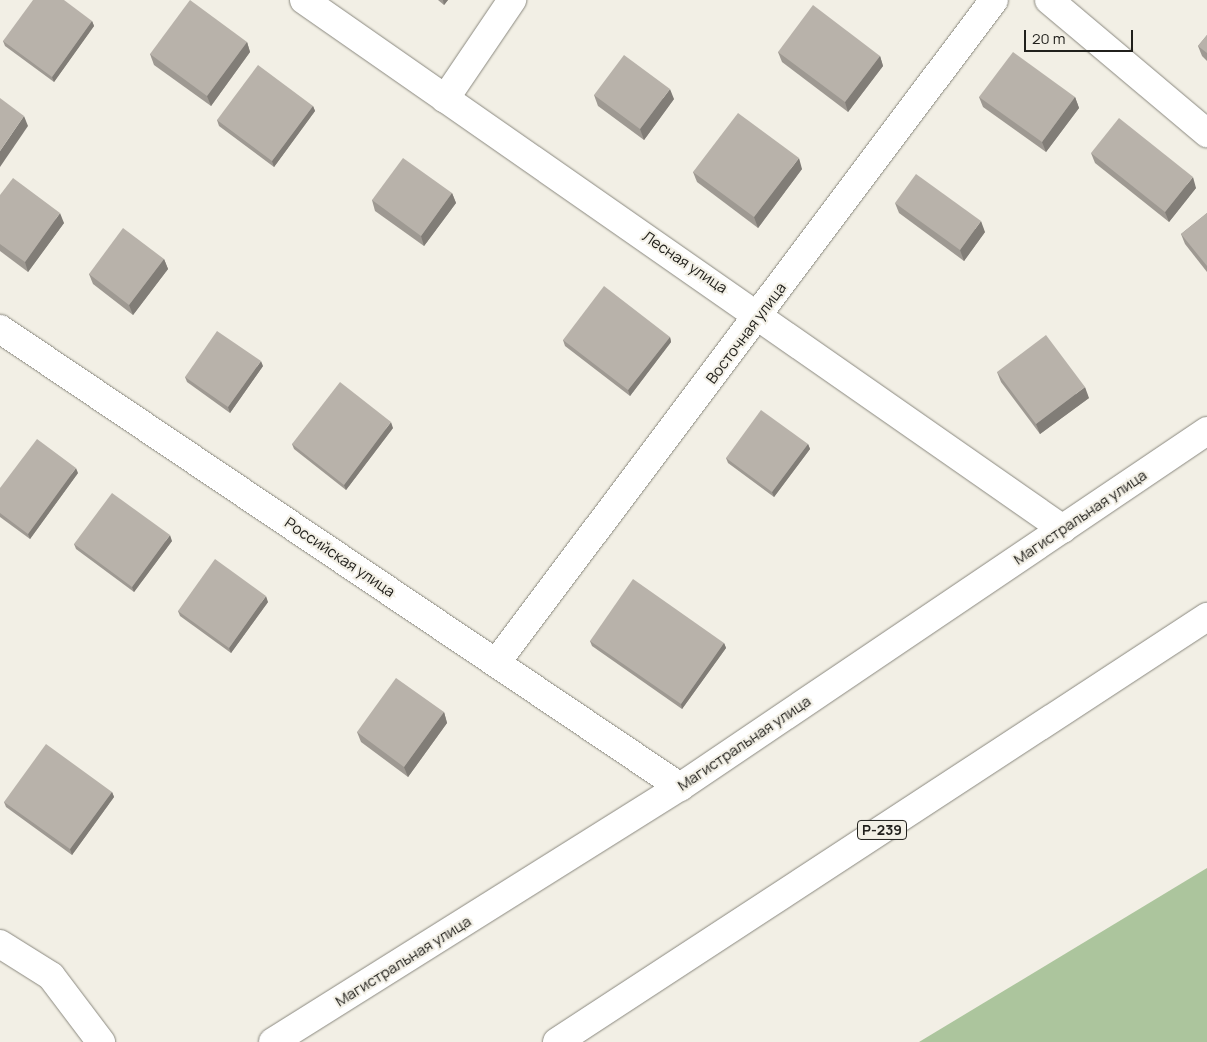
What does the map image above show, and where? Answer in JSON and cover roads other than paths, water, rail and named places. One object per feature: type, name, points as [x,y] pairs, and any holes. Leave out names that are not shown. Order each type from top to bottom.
[{"type":"main road","name":"Лесная улица","points":[[304,0],[445,99],[760,314],[1063,529]]},
{"type":"main road","points":[[445,99],[512,0]]},
{"type":"main road","name":"Восточная улица","points":[[496,663],[994,0]]},
{"type":"main road","points":[[1049,0],[1207,133]]},
{"type":"main road","name":"Российская улица","points":[[0,329],[680,786]]},
{"type":"main road","name":"Магистральная улица","points":[[273,1042],[680,786],[1207,431]]},
{"type":"main road","name":"Р-239","points":[[556,1042],[1207,617]]},
{"type":"main road","points":[[0,944],[51,976],[101,1042]]}]
